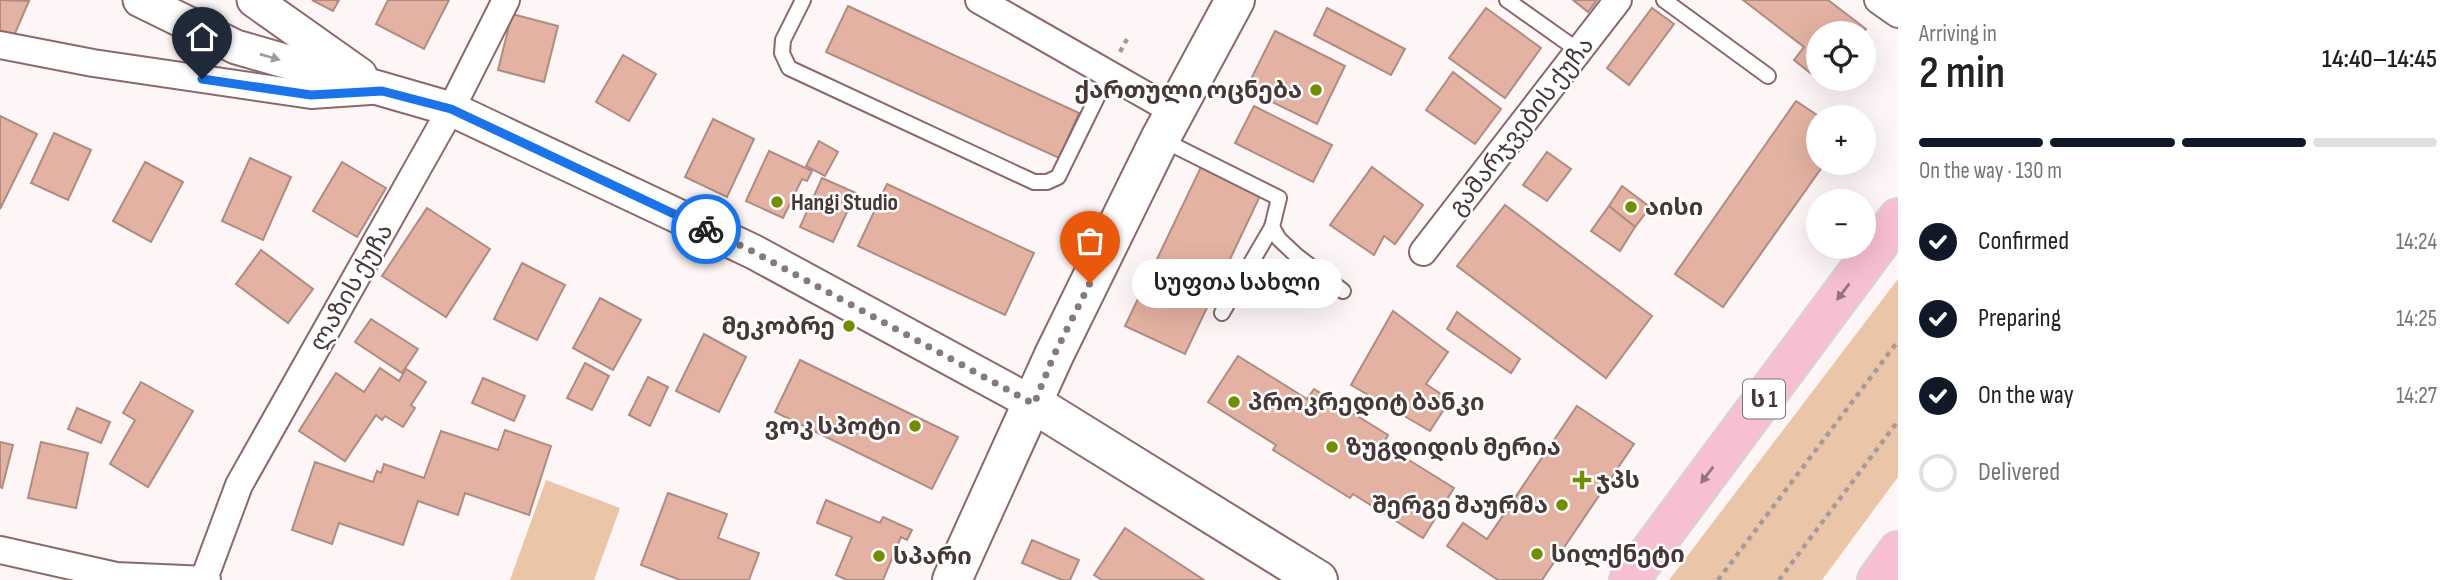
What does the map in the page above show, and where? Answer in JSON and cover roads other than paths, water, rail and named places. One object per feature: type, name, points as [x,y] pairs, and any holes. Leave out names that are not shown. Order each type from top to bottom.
[{"type":"highway","name":"ს 1","points":[[1629,580],[1898,218]]},
{"type":"highway","points":[[1877,580],[1898,551]]},
{"type":"main road","points":[[952,580],[1054,355],[1168,125],[1235,0]]},
{"type":"main road","points":[[1034,404],[1318,580]]},
{"type":"street","points":[[140,0],[236,47],[451,109],[754,252],[1034,404]]},
{"type":"street","points":[[254,0],[382,91]]},
{"type":"street","name":"ლაზის ქუჩა","points":[[202,579],[239,485],[451,109],[506,0]]},
{"type":"street","points":[[979,0],[1108,75],[1168,125]]},
{"type":"street","name":"გამარჯვების ქუჩა","points":[[1423,252],[1618,0]]},
{"type":"street","points":[[1878,0],[1898,14]]},
{"type":"street","points":[[0,45],[93,63],[311,95],[382,91]]},
{"type":"street","points":[[0,550],[116,576],[202,579]]},
{"type":"lane","points":[[803,0],[783,40],[782,53],[789,68],[1034,182],[1047,182],[1058,177],[1108,75]]},
{"type":"lane","points":[[1507,0],[1579,51]]},
{"type":"lane","points":[[1664,0],[1769,76]]},
{"type":"lane","points":[[1168,125],[1279,198],[1272,227],[1222,313]]},
{"type":"lane","points":[[1272,227],[1279,240],[1297,256],[1343,290]]},
{"type":"place","name":"ქართული ოცნება","points":[[1316,90]]},
{"type":"place","name":"Hangi Studio","points":[[777,202]]},
{"type":"place","name":"აისი","points":[[1631,207]]},
{"type":"place","name":"სუფთა სახლი","points":[[1090,283]]},
{"type":"place","name":"მეკობრე","points":[[849,326]]},
{"type":"place","name":"პროკრედიტ ბანკი","points":[[1234,402]]},
{"type":"place","name":"ვოკ სპოტი","points":[[915,426]]},
{"type":"place","name":"ზუგდიდის მერია","points":[[1332,447]]},
{"type":"place","name":"ჯპს","points":[[1582,480]]},
{"type":"place","name":"შერგე შაურმა","points":[[1562,505]]},
{"type":"place","name":"სილქნეტი","points":[[1537,554]]},
{"type":"place","name":"სპარი","points":[[879,556]]}]
